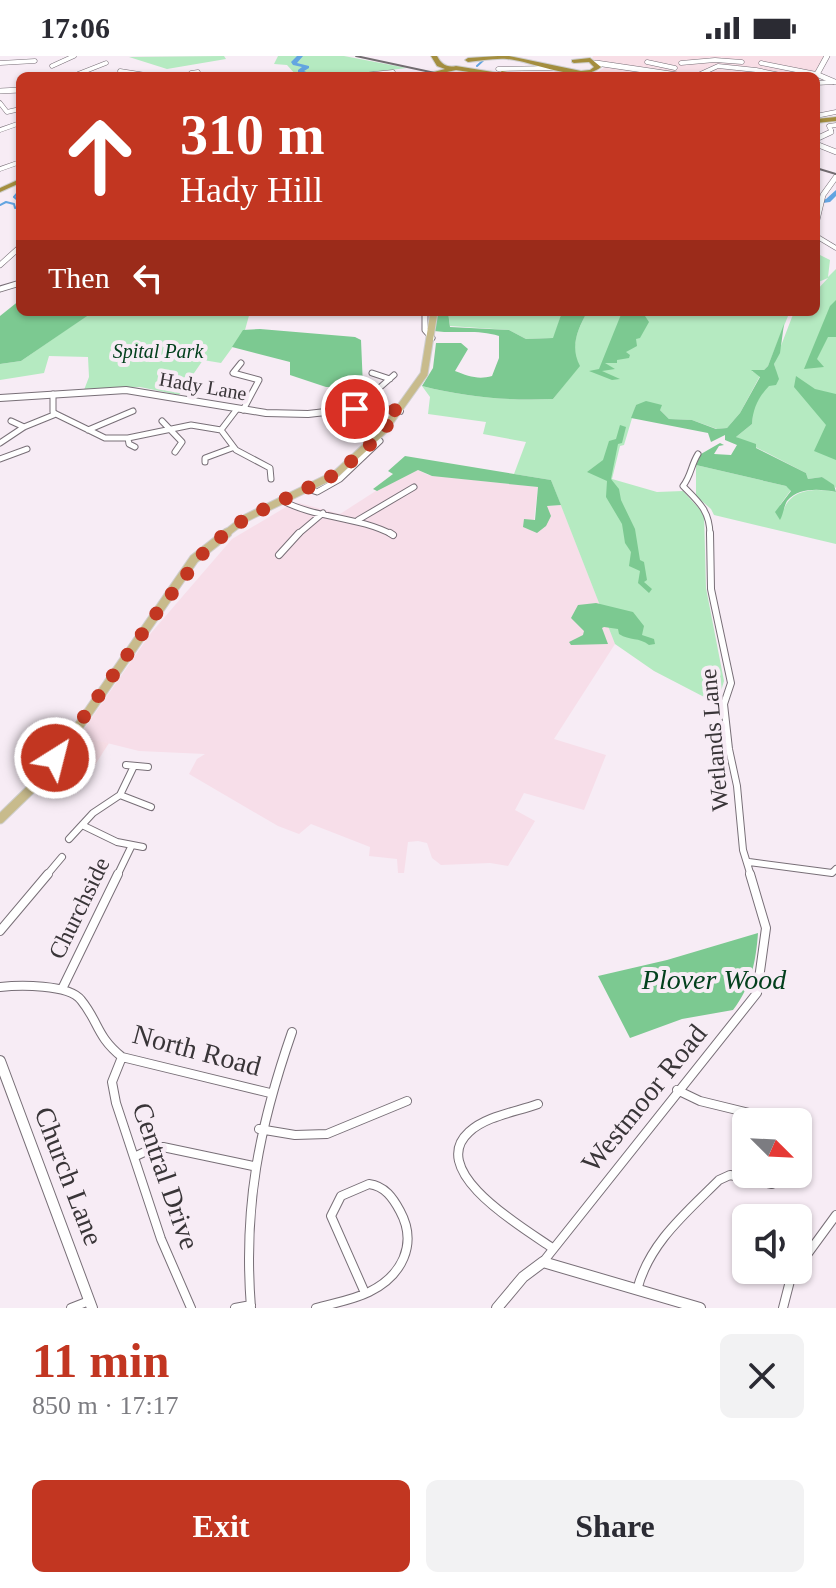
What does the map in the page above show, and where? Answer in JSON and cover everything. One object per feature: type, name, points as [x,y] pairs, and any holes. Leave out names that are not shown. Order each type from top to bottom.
[{"type":"highway","points":[[515,56],[540,64],[585,66]]},
{"type":"highway","points":[[425,57],[455,68],[480,72]]},
{"type":"highway","points":[[438,72],[455,68],[467,59],[487,57],[561,68],[585,66]]},
{"type":"highway","points":[[467,59],[477,69],[497,72]]},
{"type":"main road","points":[[0,819],[33,787],[180,583],[194,559],[246,518],[308,489],[345,467],[398,413],[424,374],[434,316]]},
{"type":"street","points":[[52,66],[74,56]]},
{"type":"street","points":[[83,72],[106,63],[109,56]]},
{"type":"street","points":[[671,72],[689,56]]},
{"type":"street","points":[[739,70],[744,56]]},
{"type":"street","points":[[760,72],[764,56]]},
{"type":"street","points":[[707,72],[723,58]]},
{"type":"street","points":[[585,66],[647,62],[678,66],[723,58],[742,62]]},
{"type":"street","points":[[0,63],[32,62]]},
{"type":"street","points":[[647,62],[666,72]]},
{"type":"street","points":[[106,63],[127,72]]},
{"type":"street","points":[[498,69],[540,64]]},
{"type":"street","points":[[715,68],[792,72]]},
{"type":"street","points":[[759,68],[772,72]]},
{"type":"street","points":[[0,103],[8,113],[16,110]]},
{"type":"street","points":[[2,161],[7,167]]},
{"type":"street","points":[[0,169],[16,164]]},
{"type":"street","points":[[820,201],[836,177]]},
{"type":"street","points":[[0,265],[16,252]]},
{"type":"street","points":[[425,316],[425,330],[432,338]]},
{"type":"street","points":[[221,430],[240,410],[259,380],[232,375],[241,363]]},
{"type":"street","points":[[372,373],[392,377],[377,390],[382,407]]},
{"type":"street","name":"Hady Lane","points":[[0,398],[126,390],[240,410],[308,414],[382,407],[398,413]]},
{"type":"street","points":[[53,394],[53,412],[105,438],[128,438],[191,425],[221,430],[242,458],[270,468],[271,479]]},
{"type":"street","points":[[88,430],[133,411]]},
{"type":"street","points":[[0,443],[24,427],[56,414]]},
{"type":"street","points":[[11,421],[24,427]]},
{"type":"street","points":[[162,421],[182,442],[175,452]]},
{"type":"street","points":[[128,438],[129,444],[135,447]]},
{"type":"street","points":[[308,489],[316,492],[334,484],[380,441]]},
{"type":"street","points":[[205,462],[205,458],[232,448]]},
{"type":"street","points":[[0,459],[27,449]]},
{"type":"street","name":"Wetlands Lane","points":[[698,454],[691,466],[690,478],[683,486],[705,508],[710,518],[711,589],[731,683],[724,704],[743,850],[749,862]]},
{"type":"street","points":[[358,520],[414,487]]},
{"type":"street","points":[[281,500],[296,508],[358,520],[393,535]]},
{"type":"street","points":[[279,555],[288,543],[323,513]]},
{"type":"street","points":[[69,839],[93,813],[120,795],[130,766],[148,767]]},
{"type":"street","points":[[120,795],[151,807]]},
{"type":"street","points":[[82,825],[143,847]]},
{"type":"street","name":"Churchside","points":[[62,989],[132,845]]},
{"type":"street","points":[[0,931],[62,857]]},
{"type":"street","points":[[749,862],[832,873],[836,869]]},
{"type":"street","name":"Westmoor Road","points":[[543,1262],[551,1247],[757,993],[766,928],[749,862]]},
{"type":"street","points":[[0,987],[22,985],[62,989]]},
{"type":"street","name":"North Road","points":[[62,989],[80,998],[93,1026],[122,1057],[270,1093]]},
{"type":"street","points":[[235,1308],[251,1306],[247,1258],[253,1166],[259,1129],[292,1032]]},
{"type":"street","name":"Central Drive","points":[[122,1057],[111,1083],[134,1157],[187,1305],[191,1308]]},
{"type":"street","name":"Church Lane","points":[[0,1061],[90,1304]]},
{"type":"street","points":[[677,1090],[700,1101],[732,1109]]},
{"type":"street","points":[[259,1129],[295,1135],[327,1134],[407,1101]]},
{"type":"street","points":[[538,1104],[468,1132],[459,1145],[456,1162],[469,1184],[551,1247]]},
{"type":"street","points":[[134,1157],[163,1147],[253,1166]]},
{"type":"street","points":[[637,1290],[639,1274],[648,1253],[719,1180],[732,1175]]},
{"type":"street","points":[[316,1308],[365,1293],[374,1290],[402,1261],[411,1238],[404,1218],[388,1191],[368,1183],[347,1191],[333,1206],[331,1216],[365,1293]]},
{"type":"street","points":[[812,1250],[834,1222]]},
{"type":"street","points":[[497,1308],[523,1277],[543,1262],[700,1308]]},
{"type":"street","points":[[783,1308],[789,1284]]},
{"type":"street","points":[[71,1308],[90,1304]]},
{"type":"shaded area","points":[[593,56],[827,56],[817,72],[598,72],[605,67],[592,59]]},
{"type":"shaded area","points":[[418,470],[428,475],[538,487],[534,520],[537,533],[547,506],[561,505],[615,644],[554,739],[606,755],[584,810],[524,793],[515,810],[535,821],[508,866],[490,863],[441,865],[432,858],[427,843],[418,841],[408,842],[404,873],[398,873],[397,859],[369,856],[370,847],[311,824],[299,834],[278,826],[189,774],[197,759],[205,754],[139,751],[79,736],[151,633],[232,539],[286,507],[299,503],[340,514],[396,478]]},
{"type":"shaded area","points":[[79,736],[109,743],[93,768],[58,764]]},
{"type":"green space","points":[[224,56],[226,59],[167,69],[129,57]]},
{"type":"green space","points":[[278,56],[344,56],[407,68],[373,72],[293,72],[287,65],[274,64]]},
{"type":"green space","points":[[820,255],[830,260],[828,277],[836,269],[836,488],[822,477],[808,479],[806,473],[736,437],[752,424],[753,408],[776,371],[774,364],[793,316],[820,316],[820,287],[828,278],[820,281]]},
{"type":"green space","points":[[836,300],[836,337],[828,337],[817,359],[824,367],[804,369],[830,306]]},
{"type":"green space","points":[[16,303],[16,316],[87,316],[21,361],[0,364],[0,316]]},
{"type":"green space","name":"Spital Park","points":[[86,316],[249,316],[245,330],[221,363],[203,360],[179,395],[140,387],[84,390],[89,377],[88,357],[49,356],[44,373],[0,380],[0,364],[21,361]]},
{"type":"green space","points":[[436,316],[449,316],[450,327],[509,330],[526,339],[553,338],[561,316],[585,316],[576,339],[575,352],[580,366],[553,399],[487,397],[422,386],[433,368],[436,343],[461,343],[468,349],[455,371],[469,376],[492,376],[499,358],[499,336],[434,331]]},
{"type":"green space","points":[[449,316],[561,316],[554,338],[526,339],[509,330],[450,326]]},
{"type":"green space","points":[[585,316],[788,316],[768,366],[764,370],[752,371],[760,376],[740,413],[727,428],[717,429],[692,420],[669,419],[660,410],[636,405],[624,445],[620,446],[612,479],[657,492],[683,491],[704,514],[706,588],[724,681],[719,698],[708,699],[654,671],[615,644],[551,480],[514,474],[526,442],[483,434],[486,422],[428,414],[430,397],[422,386],[487,397],[553,399],[579,366],[575,352]]},
{"type":"green space","points":[[620,316],[645,316],[649,322],[640,338],[636,339],[637,346],[626,352],[629,358],[617,360],[617,363],[605,363],[615,369],[602,371],[620,379],[612,380],[589,371],[599,369]]},
{"type":"green space","points":[[784,324],[780,353],[774,364],[779,379],[759,399],[752,424],[736,437],[756,444],[756,448],[806,473],[808,479],[822,477],[834,485],[836,492],[817,490],[797,493],[787,501],[780,520],[775,512],[791,491],[786,486],[696,465],[701,454],[720,443],[724,445],[719,446],[714,454],[731,455],[737,445],[725,440],[725,435],[711,442],[708,433],[631,418],[636,405],[646,401],[662,405],[660,410],[669,419],[692,420],[716,429],[727,428],[740,413],[760,377],[751,370],[764,370],[768,366]]},
{"type":"green space","points":[[260,329],[361,340],[363,387],[326,387],[290,375],[290,362],[232,347],[243,330]]},
{"type":"green space","points":[[796,376],[815,389],[836,394],[836,460],[814,451],[826,425],[794,387]]},
{"type":"green space","points":[[620,425],[626,427],[622,443],[618,444],[611,479],[619,489],[635,529],[640,560],[644,562],[647,580],[644,582],[652,589],[649,593],[638,583],[640,571],[629,566],[631,552],[625,543],[622,524],[606,497],[607,481],[587,472],[603,460],[609,441],[616,439]]},
{"type":"green space","points":[[405,456],[551,480],[561,505],[547,506],[551,516],[546,526],[537,533],[523,527],[524,519],[535,520],[538,487],[432,476],[418,470],[377,491],[373,489],[393,474],[388,471]]},
{"type":"green space","points":[[696,465],[786,486],[791,490],[780,505],[784,509],[799,493],[813,490],[836,492],[836,544],[714,515],[696,496]]},
{"type":"green space","points":[[596,603],[633,612],[644,626],[642,635],[654,639],[655,644],[649,645],[619,634],[618,629],[604,627],[608,644],[571,645],[569,642],[583,635],[584,631],[571,618],[578,605]]},
{"type":"green space","name":"Plover Wood","points":[[758,933],[752,973],[733,1010],[682,1019],[630,1038],[598,976],[667,960]]},
{"type":"waterway","points":[[300,56],[294,62],[307,67],[300,71],[302,72]]},
{"type":"waterway","points":[[477,66],[488,56]]},
{"type":"waterway","points":[[820,202],[828,201],[836,192]]},
{"type":"waterway","points":[[16,195],[16,199]]},
{"type":"waterway","points":[[0,205],[6,202],[16,208]]},
{"type":"railway","points":[[356,56],[430,72]]},
{"type":"railway","points":[[820,169],[836,174]]},
{"type":"route","points":[[55,758],[156,614],[208,547],[246,518],[336,474],[366,449],[400,411],[382,407],[355,409]]}]
